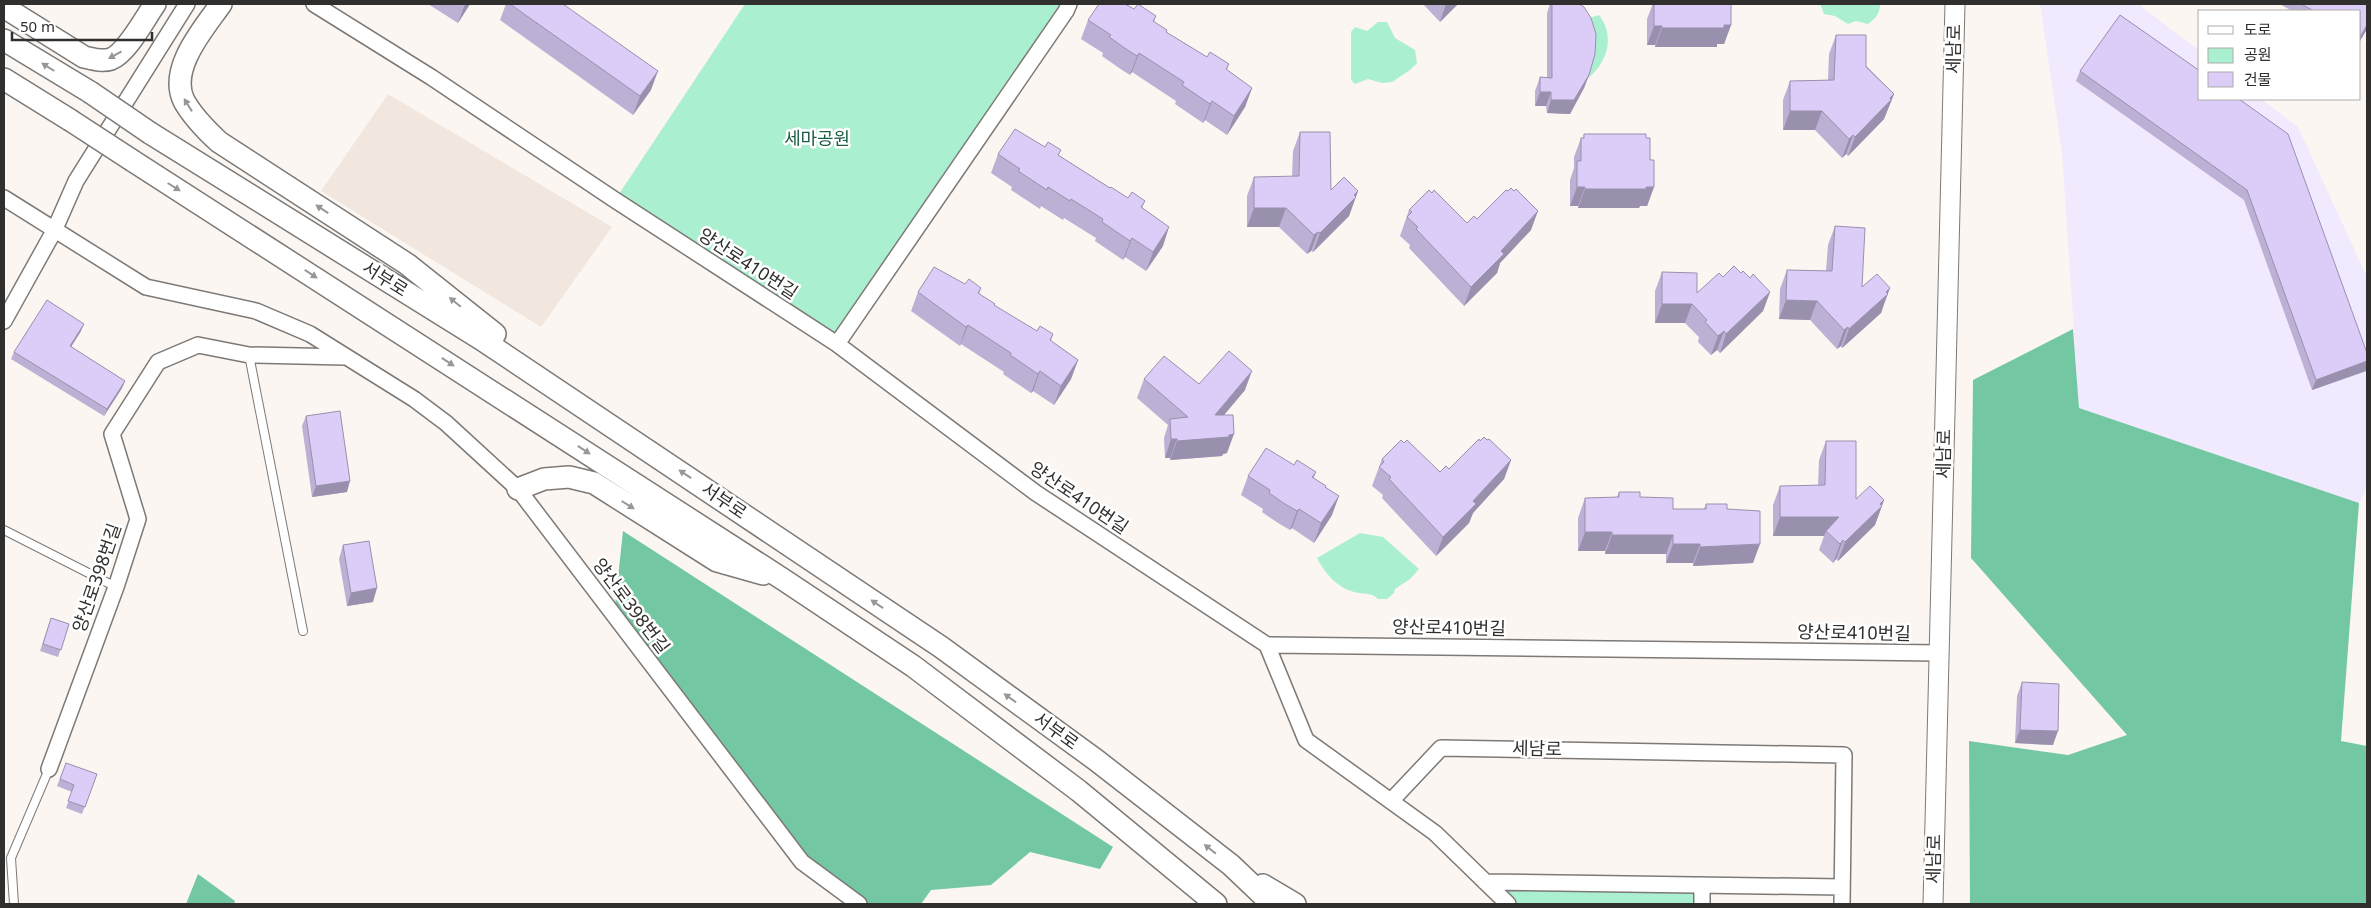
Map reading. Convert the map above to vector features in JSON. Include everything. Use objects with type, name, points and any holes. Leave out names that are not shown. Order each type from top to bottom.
[{"type":"main road","points":[[4,8],[84,57],[99,60],[112,58],[123,50],[155,4]]},
{"type":"main road","points":[[221,4],[189,50],[181,74],[183,99],[198,122],[219,142],[408,264],[589,410]]},
{"type":"main road","name":"서부로","points":[[4,40],[90,92],[150,133],[481,339],[941,647],[1096,760],[1231,865],[1272,904]]},
{"type":"main road","name":"서부로","points":[[4,79],[784,580],[929,678],[1079,791],[1216,904]]},
{"type":"main road","points":[[518,489],[544,479],[569,477],[594,483],[717,561],[784,580]]},
{"type":"main road","points":[[1231,865],[1295,904]]},
{"type":"street","points":[[4,321],[54,231],[76,181],[188,4]]},
{"type":"street","name":"양산로410번길","points":[[314,4],[431,77],[615,200],[837,344],[1036,493],[1267,645],[1939,653]]},
{"type":"street","points":[[837,344],[1061,20],[1069,4]]},
{"type":"street","name":"세남로","points":[[1933,904],[1955,4]]},
{"type":"street","name":"양산로398번길","points":[[4,198],[146,287],[256,311],[310,334],[414,399],[446,423],[518,489],[802,862],[859,904]]},
{"type":"street","name":"양산로398번길","points":[[49,768],[116,588],[138,520],[112,434],[158,362],[198,345],[249,355],[346,357]]},
{"type":"street","points":[[1267,645],[1306,740],[1435,833],[1508,904]]},
{"type":"street","name":"세남로","points":[[1391,801],[1441,748],[1844,755],[1842,904]]},
{"type":"street","points":[[1485,882],[1842,887]]},
{"type":"street","points":[[1702,885],[1702,904]]},
{"type":"lane","points":[[249,355],[303,632]]},
{"type":"lane","points":[[4,530],[116,588]]},
{"type":"lane","points":[[14,904],[12,858],[49,768]]},
{"type":"shaded area","points":[[2040,4],[2138,4],[2198,49],[2198,100],[2262,100],[2298,127],[2367,277],[2367,488],[2359,503],[2079,408],[2062,153]]},
{"type":"shaded area","points":[[388,94],[612,227],[541,327],[321,191]]},
{"type":"green space","name":"세마공원","points":[[745,4],[1075,4],[837,344],[615,200]]},
{"type":"green space","points":[[1820,4],[1880,4],[1877,15],[1868,24],[1856,21],[1848,24],[1835,16],[1824,14]]},
{"type":"green space","points":[[1599,15],[1607,32],[1607,50],[1599,66],[1586,80],[1579,21]]},
{"type":"green space","points":[[1378,22],[1387,22],[1395,38],[1415,50],[1417,63],[1392,82],[1382,83],[1368,79],[1355,84],[1351,80],[1351,32],[1355,27],[1367,31]]},
{"type":"green space","points":[[2073,329],[2079,408],[2359,503],[2341,741],[2367,746],[2367,904],[1970,904],[1969,741],[2068,755],[2127,735],[1971,558],[1973,380]]},
{"type":"green space","points":[[623,531],[1113,847],[1100,869],[1030,852],[991,885],[931,890],[921,904],[859,904],[802,862],[614,615]]},
{"type":"green space","points":[[1360,533],[1383,537],[1419,569],[1410,579],[1395,589],[1394,593],[1387,599],[1378,599],[1371,595],[1345,589],[1329,576],[1317,558]]},
{"type":"green space","points":[[198,874],[235,901],[234,904],[186,904]]},
{"type":"green space","points":[[1485,882],[1702,885],[1702,904],[1508,904]]},
{"type":"building","points":[[510,4],[563,4],[658,71],[640,96]]},
{"type":"building","points":[[1099,4],[1125,4],[1134,9],[1138,4],[1156,16],[1153,21],[1167,30],[1166,32],[1207,57],[1210,52],[1229,64],[1226,69],[1252,88],[1234,116],[1212,101],[1210,104],[1182,85],[1184,82],[1139,53],[1137,56],[1129,51],[1109,37],[1111,35],[1088,20]]},
{"type":"building","points":[[1552,4],[1579,4],[1584,7],[1591,18],[1596,34],[1595,54],[1589,75],[1574,100],[1551,100],[1551,92],[1540,92],[1540,77],[1552,78]]},
{"type":"building","points":[[1654,4],[1731,4],[1731,25],[1724,25],[1724,28],[1662,28],[1662,26],[1654,26]]},
{"type":"building","points":[[2301,4],[2367,4],[2367,25],[2361,35],[2361,10],[2312,10]]},
{"type":"building","points":[[2120,15],[2198,70],[2198,100],[2240,100],[2288,134],[2367,353],[2367,361],[2316,380],[2247,190],[2080,71]]},
{"type":"building","points":[[1836,35],[1866,35],[1866,67],[1894,94],[1890,98],[1891,100],[1855,137],[1853,135],[1849,139],[1822,111],[1790,111],[1790,81],[1834,80]]},
{"type":"building","points":[[1015,129],[1045,147],[1048,142],[1061,150],[1058,155],[1128,198],[1132,192],[1145,201],[1141,207],[1169,227],[1153,252],[1132,238],[1130,241],[1102,222],[1103,219],[1071,199],[1070,201],[1048,187],[1047,190],[1018,171],[1020,169],[998,154]]},
{"type":"building","points":[[1300,132],[1330,132],[1331,190],[1344,177],[1358,191],[1354,195],[1356,197],[1320,233],[1318,232],[1314,235],[1286,208],[1254,208],[1254,177],[1299,176]]},
{"type":"building","points":[[1584,134],[1646,134],[1646,138],[1650,138],[1650,160],[1654,160],[1654,187],[1646,187],[1646,189],[1585,189],[1585,187],[1577,187],[1577,161],[1581,161],[1581,138],[1584,138]]},
{"type":"building","points":[[1511,188],[1514,191],[1516,189],[1538,211],[1501,251],[1504,254],[1471,287],[1407,217],[1412,212],[1409,210],[1429,190],[1432,193],[1434,190],[1467,223],[1474,216],[1477,219],[1506,190],[1508,191]]},
{"type":"building","points":[[1835,226],[1865,228],[1862,287],[1877,274],[1890,288],[1886,292],[1888,294],[1849,329],[1848,327],[1844,330],[1817,301],[1786,300],[1787,270],[1832,271]]},
{"type":"building","points":[[1734,266],[1750,278],[1753,274],[1770,292],[1726,334],[1724,331],[1718,336],[1705,322],[1707,320],[1692,304],[1662,304],[1662,272],[1697,273],[1697,293],[1719,273],[1723,277]]},
{"type":"building","points":[[934,267],[965,284],[969,279],[981,288],[978,293],[994,305],[1037,331],[1040,326],[1053,334],[1050,340],[1078,360],[1061,386],[1040,371],[1038,374],[1010,355],[1011,353],[968,325],[966,327],[918,292]]},
{"type":"building","points":[[47,300],[84,324],[70,346],[125,381],[107,409],[14,352]]},
{"type":"building","points":[[1229,351],[1252,371],[1215,415],[1233,415],[1234,434],[1229,435],[1229,437],[1177,441],[1177,439],[1171,439],[1170,419],[1188,417],[1144,379],[1164,356],[1199,384]]},
{"type":"building","points":[[340,411],[350,481],[316,486],[306,416]]},
{"type":"building","points":[[1484,437],[1487,440],[1489,439],[1511,460],[1473,501],[1476,504],[1443,537],[1389,479],[1391,477],[1379,467],[1384,462],[1382,459],[1401,440],[1404,443],[1407,440],[1440,472],[1446,466],[1449,469],[1479,439],[1480,441]]},
{"type":"building","points":[[1826,441],[1856,441],[1856,499],[1870,486],[1884,500],[1880,504],[1882,506],[1845,542],[1843,540],[1840,544],[1826,531],[1839,517],[1780,517],[1780,486],[1825,485]]},
{"type":"building","points":[[1266,448],[1294,465],[1297,460],[1316,472],[1312,477],[1339,496],[1321,523],[1299,509],[1297,511],[1285,504],[1269,493],[1270,490],[1248,476]]},
{"type":"building","points":[[1619,492],[1640,492],[1640,497],[1673,498],[1673,509],[1706,509],[1706,504],[1727,504],[1727,509],[1760,511],[1760,544],[1700,547],[1700,544],[1673,544],[1673,535],[1612,535],[1612,532],[1585,532],[1585,498],[1619,497]]},
{"type":"building","points":[[369,541],[377,588],[351,593],[343,545]]},
{"type":"building","points":[[51,618],[69,624],[61,650],[43,644]]},
{"type":"building","points":[[2022,682],[2059,684],[2058,731],[2020,730]]},
{"type":"building","points":[[66,763],[97,774],[85,807],[68,801],[74,785],[60,779]]}]
